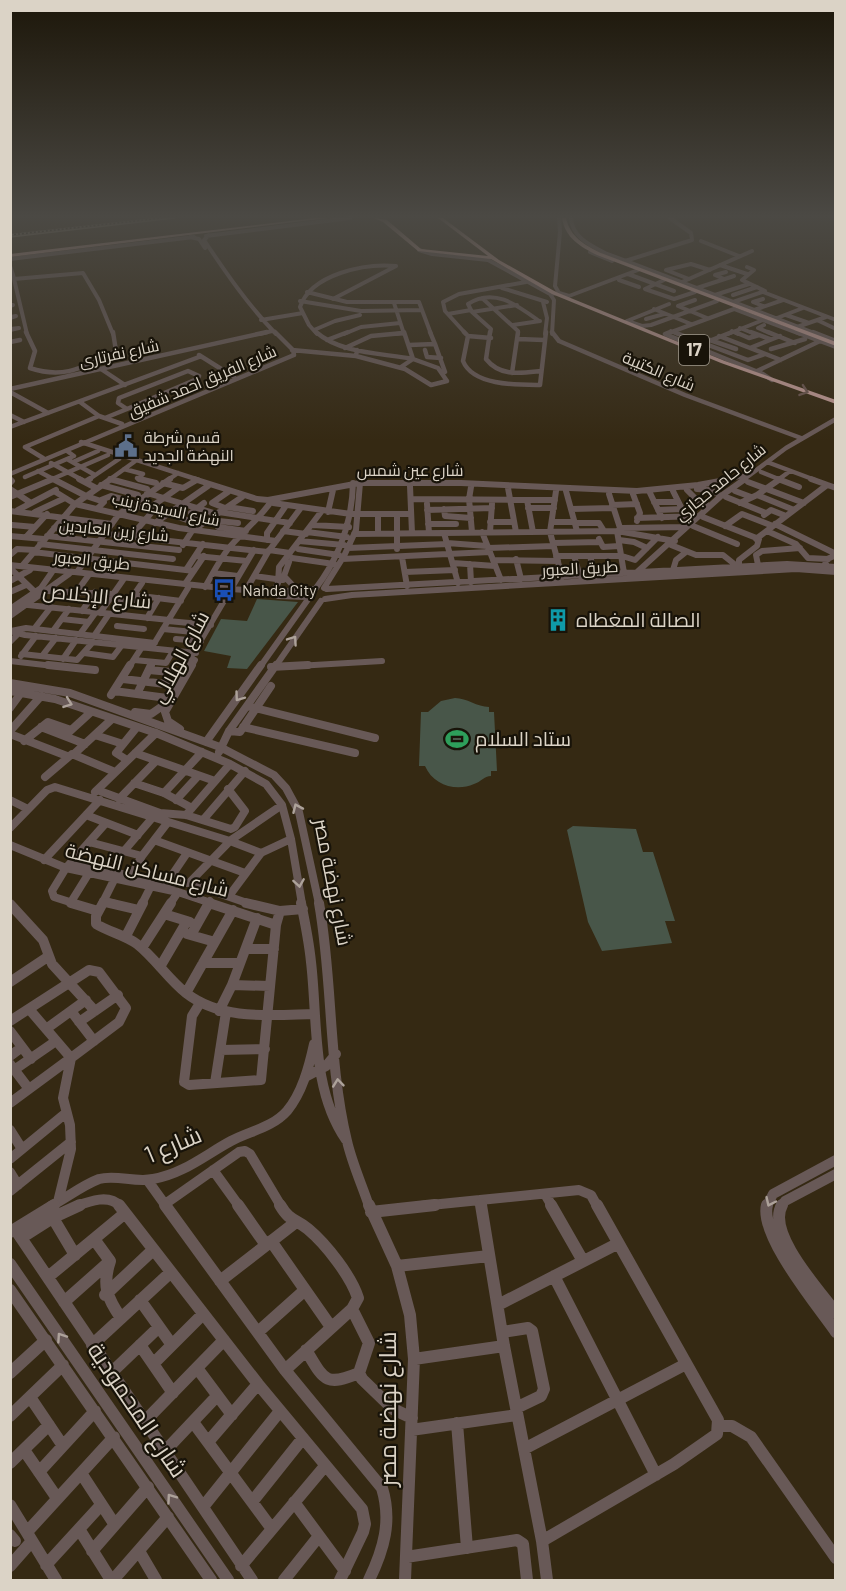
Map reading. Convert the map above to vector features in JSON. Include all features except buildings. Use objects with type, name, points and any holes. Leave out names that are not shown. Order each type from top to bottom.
[{"type":"highway","name":"17","points":[[554,293],[772,380],[836,402]]},
{"type":"highway","points":[[704,293],[743,310],[836,344]]},
{"type":"highway","points":[[554,302],[587,307]]},
{"type":"street","points":[[16,292],[28,340],[35,351],[30,368],[45,373],[68,375],[100,357],[112,354],[117,349],[111,329],[93,292]]},
{"type":"street","name":"شارع الفريق احمد شفيق","points":[[12,471],[67,451],[123,424],[283,358],[289,353],[268,330],[240,292]]},
{"type":"street","name":"شارع الفريق احمد شفيق","points":[[44,459],[234,377],[293,356],[292,350],[268,330],[240,292]]},
{"type":"street","points":[[300,301],[308,292]]},
{"type":"street","points":[[292,350],[356,356],[401,367],[418,374],[433,385],[447,382],[441,359],[419,302],[347,302],[309,292]]},
{"type":"street","points":[[333,299],[346,292]]},
{"type":"street","points":[[475,292],[445,300],[443,308],[468,336],[491,338]]},
{"type":"street","points":[[488,292],[489,297]]},
{"type":"street","points":[[468,336],[464,362],[466,368],[478,375],[502,382],[540,384],[547,318],[542,302],[521,292]]},
{"type":"street","points":[[448,314],[517,304],[554,302],[554,293],[569,296],[579,292]]},
{"type":"street","points":[[674,292],[695,300],[713,303],[728,310]]},
{"type":"street","points":[[655,293],[674,299],[691,292]]},
{"type":"street","points":[[728,292],[743,299]]},
{"type":"street","points":[[733,295],[741,292]]},
{"type":"street","points":[[751,292],[793,312]]},
{"type":"street","points":[[734,302],[763,292]]},
{"type":"street","points":[[765,292],[836,320]]},
{"type":"street","points":[[704,293],[776,318],[820,335],[836,344]]},
{"type":"street","points":[[704,293],[713,303]]},
{"type":"street","points":[[539,321],[506,298],[489,297],[469,303],[472,311],[491,329],[487,362],[495,368],[512,372],[541,371]]},
{"type":"street","points":[[483,298],[518,331],[512,372]]},
{"type":"street","points":[[762,306],[753,302],[763,299]]},
{"type":"street","points":[[695,300],[678,306],[707,318]]},
{"type":"street","points":[[754,310],[783,300]]},
{"type":"street","points":[[300,301],[303,313],[314,330],[327,340],[345,348],[384,352],[413,359],[445,372]]},
{"type":"street","points":[[300,301],[351,314],[422,310]]},
{"type":"street","name":"شارع الكتيبة","points":[[554,302],[552,334],[559,341],[685,395],[801,438]]},
{"type":"street","points":[[687,302],[718,314]]},
{"type":"street","points":[[394,303],[413,359]]},
{"type":"street","points":[[628,322],[642,326],[655,324],[713,303]]},
{"type":"street","points":[[628,322],[669,304]]},
{"type":"street","points":[[661,306],[699,321]]},
{"type":"street","points":[[776,318],[803,308]]},
{"type":"street","points":[[654,309],[691,324]]},
{"type":"street","points":[[772,380],[757,371],[664,334],[728,310],[743,310],[763,322],[818,342]]},
{"type":"street","points":[[797,318],[815,312]]},
{"type":"street","points":[[261,321],[303,313]]},
{"type":"street","points":[[646,319],[665,313]]},
{"type":"street","points":[[314,330],[351,314]]},
{"type":"street","points":[[786,315],[809,323]]},
{"type":"street","points":[[638,316],[691,339]]},
{"type":"street","points":[[797,327],[826,317]]},
{"type":"street","points":[[513,325],[547,318]]},
{"type":"street","points":[[817,320],[835,329]]},
{"type":"street","points":[[487,324],[508,321]]},
{"type":"street","points":[[663,321],[679,328]]},
{"type":"street","points":[[694,347],[755,322],[763,322]]},
{"type":"street","points":[[763,322],[758,328],[795,343]]},
{"type":"street","points":[[327,340],[362,327],[400,323]]},
{"type":"street","points":[[740,328],[770,339]]},
{"type":"street","points":[[820,335],[835,329]]},
{"type":"street","name":"شارع نفرتارى","points":[[10,390],[268,330]]},
{"type":"street","points":[[732,331],[788,356]]},
{"type":"street","points":[[731,361],[750,348],[790,332],[805,339],[836,344]]},
{"type":"street","points":[[345,348],[371,336],[404,333]]},
{"type":"street","points":[[734,342],[759,335]]},
{"type":"street","points":[[719,336],[781,360]]},
{"type":"street","points":[[683,343],[698,338],[736,349]]},
{"type":"street","points":[[518,339],[544,340]]},
{"type":"street","points":[[771,349],[805,339]]},
{"type":"street","points":[[10,342],[20,340]]},
{"type":"street","points":[[706,341],[719,349],[751,360],[765,354]]},
{"type":"street","points":[[757,371],[818,342]]},
{"type":"street","points":[[409,345],[435,344]]},
{"type":"street","points":[[10,427],[200,357],[204,346]]},
{"type":"street","points":[[780,346],[796,353]]},
{"type":"street","points":[[728,352],[750,348]]},
{"type":"street","points":[[710,353],[719,349]]},
{"type":"street","points":[[356,356],[357,350]]},
{"type":"street","points":[[425,350],[428,357],[441,359]]},
{"type":"street","points":[[200,357],[234,377]]},
{"type":"street","points":[[401,367],[413,359]]},
{"type":"street","points":[[431,365],[441,359]]},
{"type":"street","points":[[101,369],[125,385]]},
{"type":"street","points":[[105,418],[127,409],[199,378],[188,371],[182,372],[119,398],[118,403],[127,409]]},
{"type":"street","points":[[86,372],[108,375]]},
{"type":"street","points":[[10,390],[48,413]]},
{"type":"street","points":[[89,409],[96,396]]},
{"type":"street","points":[[80,402],[99,416],[123,424]]},
{"type":"street","points":[[10,415],[24,422]]},
{"type":"street","points":[[99,416],[25,447],[85,482],[99,487],[144,492]]},
{"type":"street","name":"شارع حامد حجازي","points":[[652,574],[659,556],[686,527],[702,517],[710,506],[748,482],[801,438],[836,419]]},
{"type":"street","name":"شارع حامد حجازي","points":[[637,575],[749,475],[817,430]]},
{"type":"street","name":"شارع عين شمس","points":[[80,444],[119,459],[174,473],[260,502],[272,503],[356,485],[455,486],[609,494],[707,489],[766,513],[772,511],[786,516]]},
{"type":"street","name":"شارع عين شمس","points":[[80,444],[257,499],[268,500],[356,485],[462,483],[637,491],[698,485],[749,475]]},
{"type":"street","points":[[24,477],[74,455],[67,451]]},
{"type":"street","points":[[74,462],[98,452]]},
{"type":"street","points":[[10,497],[108,455]]},
{"type":"street","points":[[67,459],[95,475]]},
{"type":"street","points":[[85,482],[119,459]]},
{"type":"street","points":[[22,566],[75,504],[134,462]]},
{"type":"street","points":[[769,463],[836,488]]},
{"type":"street","points":[[124,469],[156,483]]},
{"type":"street","points":[[102,470],[116,474]]},
{"type":"street","points":[[12,471],[38,485]]},
{"type":"street","name":"شارع زين العابدين","points":[[38,471],[86,496],[101,500],[111,496],[148,509]]},
{"type":"street","points":[[740,503],[766,489],[790,471]]},
{"type":"street","points":[[761,472],[799,487]]},
{"type":"street","points":[[77,572],[112,524],[116,513],[156,483],[174,473]]},
{"type":"street","points":[[131,503],[144,492],[163,483],[174,473]]},
{"type":"street","points":[[122,490],[137,476]]},
{"type":"street","points":[[786,496],[810,478]]},
{"type":"street","points":[[110,479],[197,508],[253,511]]},
{"type":"street","points":[[102,575],[130,536],[152,512],[148,509],[176,489],[184,488],[195,481]]},
{"type":"street","points":[[748,482],[804,502]]},
{"type":"street","points":[[163,483],[193,496]]},
{"type":"street","points":[[35,527],[11,525],[15,511],[65,485]]},
{"type":"street","points":[[213,756],[219,753],[229,731],[247,705],[330,593],[326,588],[354,534],[356,485]]},
{"type":"street","points":[[739,567],[739,560],[771,528],[827,485]]},
{"type":"street","points":[[155,523],[208,486]]},
{"type":"street","points":[[410,486],[412,533]]},
{"type":"street","points":[[429,533],[428,513],[432,486]]},
{"type":"street","points":[[454,499],[455,486]]},
{"type":"street","points":[[471,487],[469,499],[472,532]]},
{"type":"street","points":[[508,488],[516,532]]},
{"type":"street","points":[[10,489],[32,503]]},
{"type":"street","points":[[298,591],[287,580],[284,570],[312,525],[325,512],[333,490]]},
{"type":"street","points":[[556,490],[550,532],[562,577]]},
{"type":"street","points":[[687,490],[699,502],[710,506]]},
{"type":"street","name":"شارع السيدة زينب","points":[[54,491],[75,504],[155,523],[192,531],[276,542]]},
{"type":"street","points":[[566,491],[577,531]]},
{"type":"street","points":[[673,491],[686,517]]},
{"type":"street","points":[[735,491],[794,510]]},
{"type":"street","points":[[199,492],[218,499]]},
{"type":"street","points":[[228,492],[213,504],[222,510],[245,516],[290,522]]},
{"type":"street","points":[[650,493],[662,518]]},
{"type":"street","points":[[609,494],[620,530],[619,543],[624,573]]},
{"type":"street","points":[[633,494],[640,513],[637,518],[639,531]]},
{"type":"street","points":[[158,581],[192,531],[242,497]]},
{"type":"street","points":[[35,512],[65,498]]},
{"type":"street","points":[[411,499],[555,500]]},
{"type":"street","points":[[97,509],[105,503],[101,500]]},
{"type":"street","points":[[490,532],[492,500]]},
{"type":"street","points":[[527,500],[533,532]]},
{"type":"street","points":[[236,526],[260,502]]},
{"type":"street","points":[[654,502],[678,502]]},
{"type":"street","points":[[204,503],[191,513],[246,531]]},
{"type":"street","points":[[205,586],[230,547],[272,503],[300,509],[355,514],[411,515],[444,509],[492,508]]},
{"type":"street","points":[[571,509],[637,504]]},
{"type":"street","points":[[154,505],[190,521]]},
{"type":"street","points":[[267,540],[266,536],[285,507]]},
{"type":"street","points":[[490,522],[514,519],[529,512],[554,508]]},
{"type":"street","points":[[246,590],[269,551],[300,509]]},
{"type":"street","points":[[444,509],[447,517],[456,521]]},
{"type":"street","points":[[658,510],[682,509]]},
{"type":"street","points":[[15,511],[46,515]]},
{"type":"street","points":[[15,511],[112,524]]},
{"type":"street","points":[[758,520],[766,513]]},
{"type":"street","points":[[346,547],[349,527],[355,514]]},
{"type":"street","points":[[378,514],[378,533]]},
{"type":"street","points":[[397,514],[397,546],[407,586]]},
{"type":"street","points":[[726,526],[744,514],[771,528],[774,536]]},
{"type":"street","points":[[26,537],[46,515]]},
{"type":"street","points":[[178,528],[198,516]]},
{"type":"street","points":[[637,518],[702,517],[759,540]]},
{"type":"street","points":[[726,526],[759,540],[774,536],[790,540],[808,558],[827,562],[833,557],[832,552],[795,533],[738,517]]},
{"type":"street","points":[[428,524],[471,518]]},
{"type":"street","points":[[456,521],[457,533]]},
{"type":"street","points":[[552,522],[599,523],[604,531]]},
{"type":"street","points":[[214,534],[220,524]]},
{"type":"street","points":[[312,525],[349,527]]},
{"type":"street","points":[[693,526],[737,544]]},
{"type":"street","points":[[354,534],[639,531],[686,527]]},
{"type":"street","points":[[54,528],[269,551],[334,564]]},
{"type":"street","points":[[59,555],[80,531]]},
{"type":"street","points":[[283,531],[346,547],[447,544],[488,549],[600,542]]},
{"type":"street","points":[[596,531],[603,547],[634,542],[647,548]]},
{"type":"street","points":[[639,531],[672,542],[686,552],[723,555],[739,567]]},
{"type":"street","points":[[482,532],[501,580]]},
{"type":"street","points":[[444,533],[458,583]]},
{"type":"street","points":[[784,549],[795,533]]},
{"type":"street","points":[[10,536],[26,537],[59,555],[194,571]]},
{"type":"street","points":[[747,536],[735,548],[747,554]]},
{"type":"street","points":[[304,537],[347,537]]},
{"type":"street","points":[[273,592],[279,579],[279,567],[298,549],[304,537]]},
{"type":"street","points":[[405,572],[576,556],[622,556],[635,560],[658,537]]},
{"type":"street","name":"شارع زين العابدين","points":[[40,544],[73,539],[179,550]]},
{"type":"street","points":[[138,565],[156,539]]},
{"type":"street","points":[[759,540],[762,551]]},
{"type":"street","points":[[574,543],[580,576]]},
{"type":"street","points":[[12,552],[40,544],[173,558]]},
{"type":"street","points":[[186,570],[203,544]]},
{"type":"street","points":[[526,547],[531,562]]},
{"type":"street","points":[[759,566],[756,555],[762,551],[800,548]]},
{"type":"street","points":[[298,549],[341,557],[400,557],[473,553],[488,549]]},
{"type":"street","points":[[232,591],[238,576],[254,550]]},
{"type":"street","points":[[673,570],[676,560],[686,552]]},
{"type":"street","points":[[471,582],[473,553]]},
{"type":"street","points":[[434,555],[437,570]]},
{"type":"street","points":[[701,555],[708,568]]},
{"type":"street","points":[[196,556],[247,561]]},
{"type":"street","points":[[153,646],[181,601],[194,571],[204,556]]},
{"type":"street","points":[[416,556],[419,571]]},
{"type":"street","points":[[590,556],[595,575]]},
{"type":"street","points":[[206,742],[309,598],[309,591],[315,588],[341,557]]},
{"type":"street","points":[[516,560],[521,579]]},
{"type":"street","name":"طريق العبور","points":[[652,574],[673,570],[827,562],[836,567]]},
{"type":"street","name":"طريق العبور","points":[[11,568],[22,566],[232,591],[273,592],[624,573],[637,575]]},
{"type":"street","points":[[11,568],[35,592]]},
{"type":"street","name":"طريق العبور","points":[[11,568],[323,600],[352,595],[652,574],[796,569],[836,572]]},
{"type":"street","points":[[243,568],[287,580]]},
{"type":"street","points":[[10,581],[30,570]]},
{"type":"street","points":[[10,616],[47,581],[52,573]]},
{"type":"street","points":[[213,573],[238,576]]},
{"type":"street","points":[[11,607],[25,603],[48,591],[69,574]]},
{"type":"street","points":[[75,594],[88,576]]},
{"type":"street","points":[[63,658],[123,580]]},
{"type":"street","points":[[131,598],[142,583]]},
{"type":"street","points":[[10,592],[26,585]]},
{"type":"street","points":[[48,591],[75,594],[95,592],[158,601],[181,601]]},
{"type":"street","name":"شارع الهلالي","points":[[90,700],[146,714],[158,710],[181,673],[197,653],[201,641],[232,591]]},
{"type":"street","name":"شارع الهلالي","points":[[186,734],[168,721],[165,712],[232,591]]},
{"type":"street","points":[[82,611],[95,592]]},
{"type":"street","points":[[137,641],[158,601]]},
{"type":"street","name":"شارع الإخلاص","points":[[25,603],[211,625]]},
{"type":"street","points":[[13,662],[22,654],[51,607]]},
{"type":"street","points":[[42,656],[69,609]]},
{"type":"street","points":[[22,654],[78,660],[109,614]]},
{"type":"street","points":[[109,638],[123,615]]},
{"type":"street","points":[[62,619],[89,622]]},
{"type":"street","points":[[189,640],[198,624]]},
{"type":"street","points":[[117,626],[144,629]]},
{"type":"street","points":[[164,629],[193,632]]},
{"type":"street","points":[[134,660],[166,663],[180,631]]},
{"type":"street","points":[[10,642],[13,632],[78,637],[142,647],[153,646]]},
{"type":"street","points":[[93,639],[137,641],[171,650],[197,653]]},
{"type":"street","points":[[176,639],[201,641]]},
{"type":"street","points":[[84,653],[113,657],[122,645]]},
{"type":"street","points":[[142,647],[113,693],[167,698]]},
{"type":"street","points":[[260,668],[382,661]]},
{"type":"street","points":[[13,662],[95,670]]},
{"type":"street","points":[[136,694],[153,662]]},
{"type":"street","points":[[149,670],[181,673]]},
{"type":"street","points":[[254,676],[265,680]]},
{"type":"street","points":[[123,679],[174,685]]},
{"type":"street","name":"شارع نهضة مصر","points":[[10,683],[59,690],[90,700],[103,706],[110,715],[245,771],[267,785],[282,805],[291,839],[311,961],[319,1069],[337,1127],[347,1141]]},
{"type":"street","points":[[229,731],[238,733],[272,686]]},
{"type":"street","name":"شارع نهضة مصر","points":[[10,691],[41,696],[93,713],[186,734],[220,747],[265,769],[278,779],[287,790],[303,822],[330,969],[339,1095],[347,1141],[371,1212],[397,1266],[410,1315],[414,1359],[405,1581]]},
{"type":"street","points":[[10,708],[21,693]]},
{"type":"street","points":[[41,696],[10,732],[25,740],[115,772]]},
{"type":"street","points":[[247,705],[375,738]]},
{"type":"street","points":[[68,733],[103,706]]},
{"type":"street","points":[[45,777],[85,744],[110,715]]},
{"type":"street","points":[[10,717],[22,719]]},
{"type":"street","points":[[25,740],[41,727],[68,733],[85,744]]},
{"type":"street","points":[[127,760],[116,754],[137,727]]},
{"type":"street","points":[[243,727],[355,753]]},
{"type":"street","points":[[90,797],[156,733]]},
{"type":"street","points":[[94,735],[123,744]]},
{"type":"street","points":[[164,793],[202,752]]},
{"type":"street","points":[[135,753],[215,782]]},
{"type":"street","points":[[119,799],[156,760]]},
{"type":"street","points":[[186,816],[230,764]]},
{"type":"street","points":[[203,820],[245,771]]},
{"type":"street","points":[[176,800],[198,776]]},
{"type":"street","points":[[267,785],[278,779]]},
{"type":"street","points":[[134,783],[164,793],[192,808]]},
{"type":"street","points":[[10,828],[52,787],[230,841],[261,853]]},
{"type":"street","points":[[97,790],[165,814],[203,820],[224,828],[235,827],[245,811],[228,789]]},
{"type":"street","points":[[275,796],[287,790]]},
{"type":"street","points":[[10,800],[28,809]]},
{"type":"street","points":[[44,860],[99,800]]},
{"type":"street","points":[[189,883],[207,860],[282,805]]},
{"type":"street","points":[[86,815],[138,835]]},
{"type":"street","points":[[124,851],[153,817]]},
{"type":"street","points":[[131,876],[142,856],[168,822]]},
{"type":"street","points":[[98,911],[54,897],[52,893],[69,864],[105,824]]},
{"type":"street","points":[[229,896],[261,853],[291,839]]},
{"type":"street","points":[[154,840],[245,873]]},
{"type":"street","points":[[89,842],[142,856]]},
{"type":"street","name":"شارع مساكن النهضة","points":[[10,845],[44,860],[166,884],[189,883],[262,908],[280,911],[303,909]]},
{"type":"street","points":[[166,884],[187,853]]},
{"type":"street","name":"شارع مساكن النهضة","points":[[69,864],[88,873],[114,880],[178,892],[210,901],[276,924]]},
{"type":"street","points":[[71,903],[88,873]]},
{"type":"street","points":[[114,880],[94,919],[96,924],[126,936],[142,948],[186,993],[200,1003],[222,1011],[314,1014]]},
{"type":"street","points":[[126,936],[150,888]]},
{"type":"street","points":[[142,948],[178,892]]},
{"type":"street","points":[[103,901],[139,910]]},
{"type":"street","points":[[191,935],[210,901]]},
{"type":"street","points":[[10,904],[43,940],[51,964],[95,1011]]},
{"type":"street","points":[[186,993],[233,910]]},
{"type":"street","points":[[200,1003],[192,1016],[183,1080],[189,1085],[261,1080],[276,924],[280,911]]},
{"type":"street","points":[[164,914],[197,924]]},
{"type":"street","points":[[215,1083],[222,1011],[257,918]]},
{"type":"street","points":[[160,967],[187,921]]},
{"type":"street","points":[[181,932],[215,942]]},
{"type":"street","points":[[246,949],[274,949]]},
{"type":"street","points":[[10,982],[49,956]]},
{"type":"street","points":[[203,963],[240,963]]},
{"type":"street","points":[[10,1021],[89,970],[99,972],[124,1003],[124,1015],[119,1022],[10,1103]]},
{"type":"street","points":[[232,985],[270,986]]},
{"type":"street","points":[[79,1022],[118,995]]},
{"type":"street","points":[[46,1029],[86,1000]]},
{"type":"street","points":[[29,1009],[71,1058]]},
{"type":"street","points":[[71,1011],[94,1041]]},
{"type":"street","points":[[10,1031],[30,1059]]},
{"type":"street","name":"شارع 1","points":[[16,1233],[36,1214],[99,1179],[110,1177],[148,1181],[184,1169],[231,1141],[279,1119],[293,1102],[302,1081],[315,1036]]},
{"type":"street","points":[[29,1089],[13,1067],[30,1059],[56,1041]]},
{"type":"street","points":[[10,1056],[22,1047]]},
{"type":"street","points":[[220,1050],[265,1049]]},
{"type":"street","name":"شارع 1","points":[[302,1081],[309,1074],[326,1066],[336,1054]]},
{"type":"street","points":[[58,1202],[71,1142],[63,1090],[71,1058]]},
{"type":"street","points":[[10,1159],[66,1113]]},
{"type":"street","points":[[11,1133],[22,1149]]},
{"type":"street","points":[[10,1172],[14,1188],[71,1142]]},
{"type":"street","points":[[165,1204],[239,1152],[248,1152],[284,1213],[305,1226],[321,1240],[355,1288],[358,1298],[352,1309],[285,1370]]},
{"type":"street","points":[[836,1160],[773,1194],[767,1204],[766,1214],[771,1237],[836,1332]]},
{"type":"street","points":[[213,1170],[331,1327]]},
{"type":"street","points":[[817,1170],[819,1177],[825,1180]]},
{"type":"street","points":[[836,1174],[780,1206],[778,1225],[836,1313]]},
{"type":"street","points":[[805,1177],[813,1186]]},
{"type":"street","points":[[148,1181],[285,1370],[382,1488],[387,1502],[387,1534],[369,1581]]},
{"type":"street","points":[[371,1212],[585,1191],[591,1196],[718,1420],[717,1434],[656,1475],[542,1540]]},
{"type":"street","points":[[545,1194],[583,1261]]},
{"type":"street","points":[[252,1581],[16,1233],[102,1198],[112,1200],[258,1384],[357,1502],[364,1516],[363,1532],[342,1576]]},
{"type":"street","points":[[480,1200],[504,1346],[542,1540],[547,1581]]},
{"type":"street","points":[[48,1277],[124,1214]]},
{"type":"street","points":[[53,1218],[75,1255]]},
{"type":"street","points":[[220,1281],[296,1222]]},
{"type":"street","points":[[94,1239],[110,1261]]},
{"type":"street","points":[[498,1305],[617,1244]]},
{"type":"street","points":[[105,1295],[153,1250]]},
{"type":"street","points":[[397,1266],[489,1256]]},
{"type":"street","points":[[110,1261],[105,1278],[105,1295],[121,1318]]},
{"type":"street","points":[[64,1302],[110,1261]]},
{"type":"street","name":"شارع المحمودية","points":[[10,1264],[188,1535],[207,1579]]},
{"type":"street","points":[[92,1345],[171,1272]]},
{"type":"street","points":[[554,1276],[656,1475]]},
{"type":"street","points":[[258,1332],[305,1290]]},
{"type":"street","name":"شارع المحمودية","points":[[12,1296],[25,1310],[168,1517],[188,1535],[228,1581]]},
{"type":"street","points":[[25,1310],[35,1299]]},
{"type":"street","points":[[140,1300],[172,1345]]},
{"type":"street","points":[[306,1350],[319,1372],[331,1382],[359,1373],[369,1348],[369,1342],[352,1309]]},
{"type":"street","points":[[153,1364],[203,1314]]},
{"type":"street","points":[[111,1373],[159,1327]]},
{"type":"street","points":[[359,1373],[362,1379],[393,1409],[412,1424],[457,1423],[517,1412],[541,1396],[544,1389],[532,1331],[528,1328],[502,1332]]},
{"type":"street","points":[[11,1373],[46,1340]]},
{"type":"street","points":[[145,1421],[224,1340]]},
{"type":"street","points":[[140,1345],[172,1393]]},
{"type":"street","points":[[414,1359],[504,1346]]},
{"type":"street","points":[[524,1449],[686,1364]]},
{"type":"street","points":[[10,1416],[63,1365]]},
{"type":"street","points":[[197,1368],[232,1415]]},
{"type":"street","points":[[208,1442],[258,1384]]},
{"type":"street","points":[[165,1451],[217,1396]]},
{"type":"street","points":[[30,1397],[63,1446]]},
{"type":"street","points":[[39,1472],[95,1411]]},
{"type":"street","points":[[203,1507],[280,1411]]},
{"type":"street","points":[[193,1422],[272,1529]]},
{"type":"street","points":[[457,1423],[467,1548]]},
{"type":"street","points":[[10,1463],[49,1425]]},
{"type":"street","points":[[719,1426],[732,1426],[751,1437],[836,1558]]},
{"type":"street","points":[[10,1566],[57,1498],[114,1437]]},
{"type":"street","points":[[252,1503],[303,1438]]},
{"type":"street","points":[[24,1450],[57,1498]]},
{"type":"street","points":[[242,1566],[325,1466]]},
{"type":"street","points":[[81,1473],[114,1525]]},
{"type":"street","points":[[92,1551],[148,1487]]},
{"type":"street","points":[[294,1502],[319,1536],[342,1576]]},
{"type":"street","points":[[10,1504],[56,1581]]},
{"type":"street","points":[[46,1564],[101,1505]]},
{"type":"street","points":[[79,1529],[112,1581],[168,1517]]},
{"type":"street","points":[[284,1581],[319,1536]]},
{"type":"street","points":[[406,1557],[517,1540],[523,1544],[527,1581]]},
{"type":"street","points":[[138,1551],[156,1581]]},
{"type":"green space","points":[[257,599],[298,602],[247,669],[227,668],[231,656],[204,651],[221,619],[247,621]]},
{"type":"green space","points":[[455,698],[489,707],[489,712],[494,712],[497,771],[491,771],[491,776],[476,783],[460,787],[439,782],[425,766],[419,766],[421,712],[428,712],[441,701]]},
{"type":"green space","points":[[573,826],[636,829],[643,852],[653,852],[675,921],[665,921],[672,943],[602,951],[588,922],[567,830]]},
{"type":"place","name":"قسم شرطة النهضة الجديد","points":[[126,446]]},
{"type":"place","name":"Nahda City","points":[[224,590]]},
{"type":"place","name":"الصالة المغطاه","points":[[558,620]]},
{"type":"place","name":"ستاد السلام","points":[[457,739]]}]
